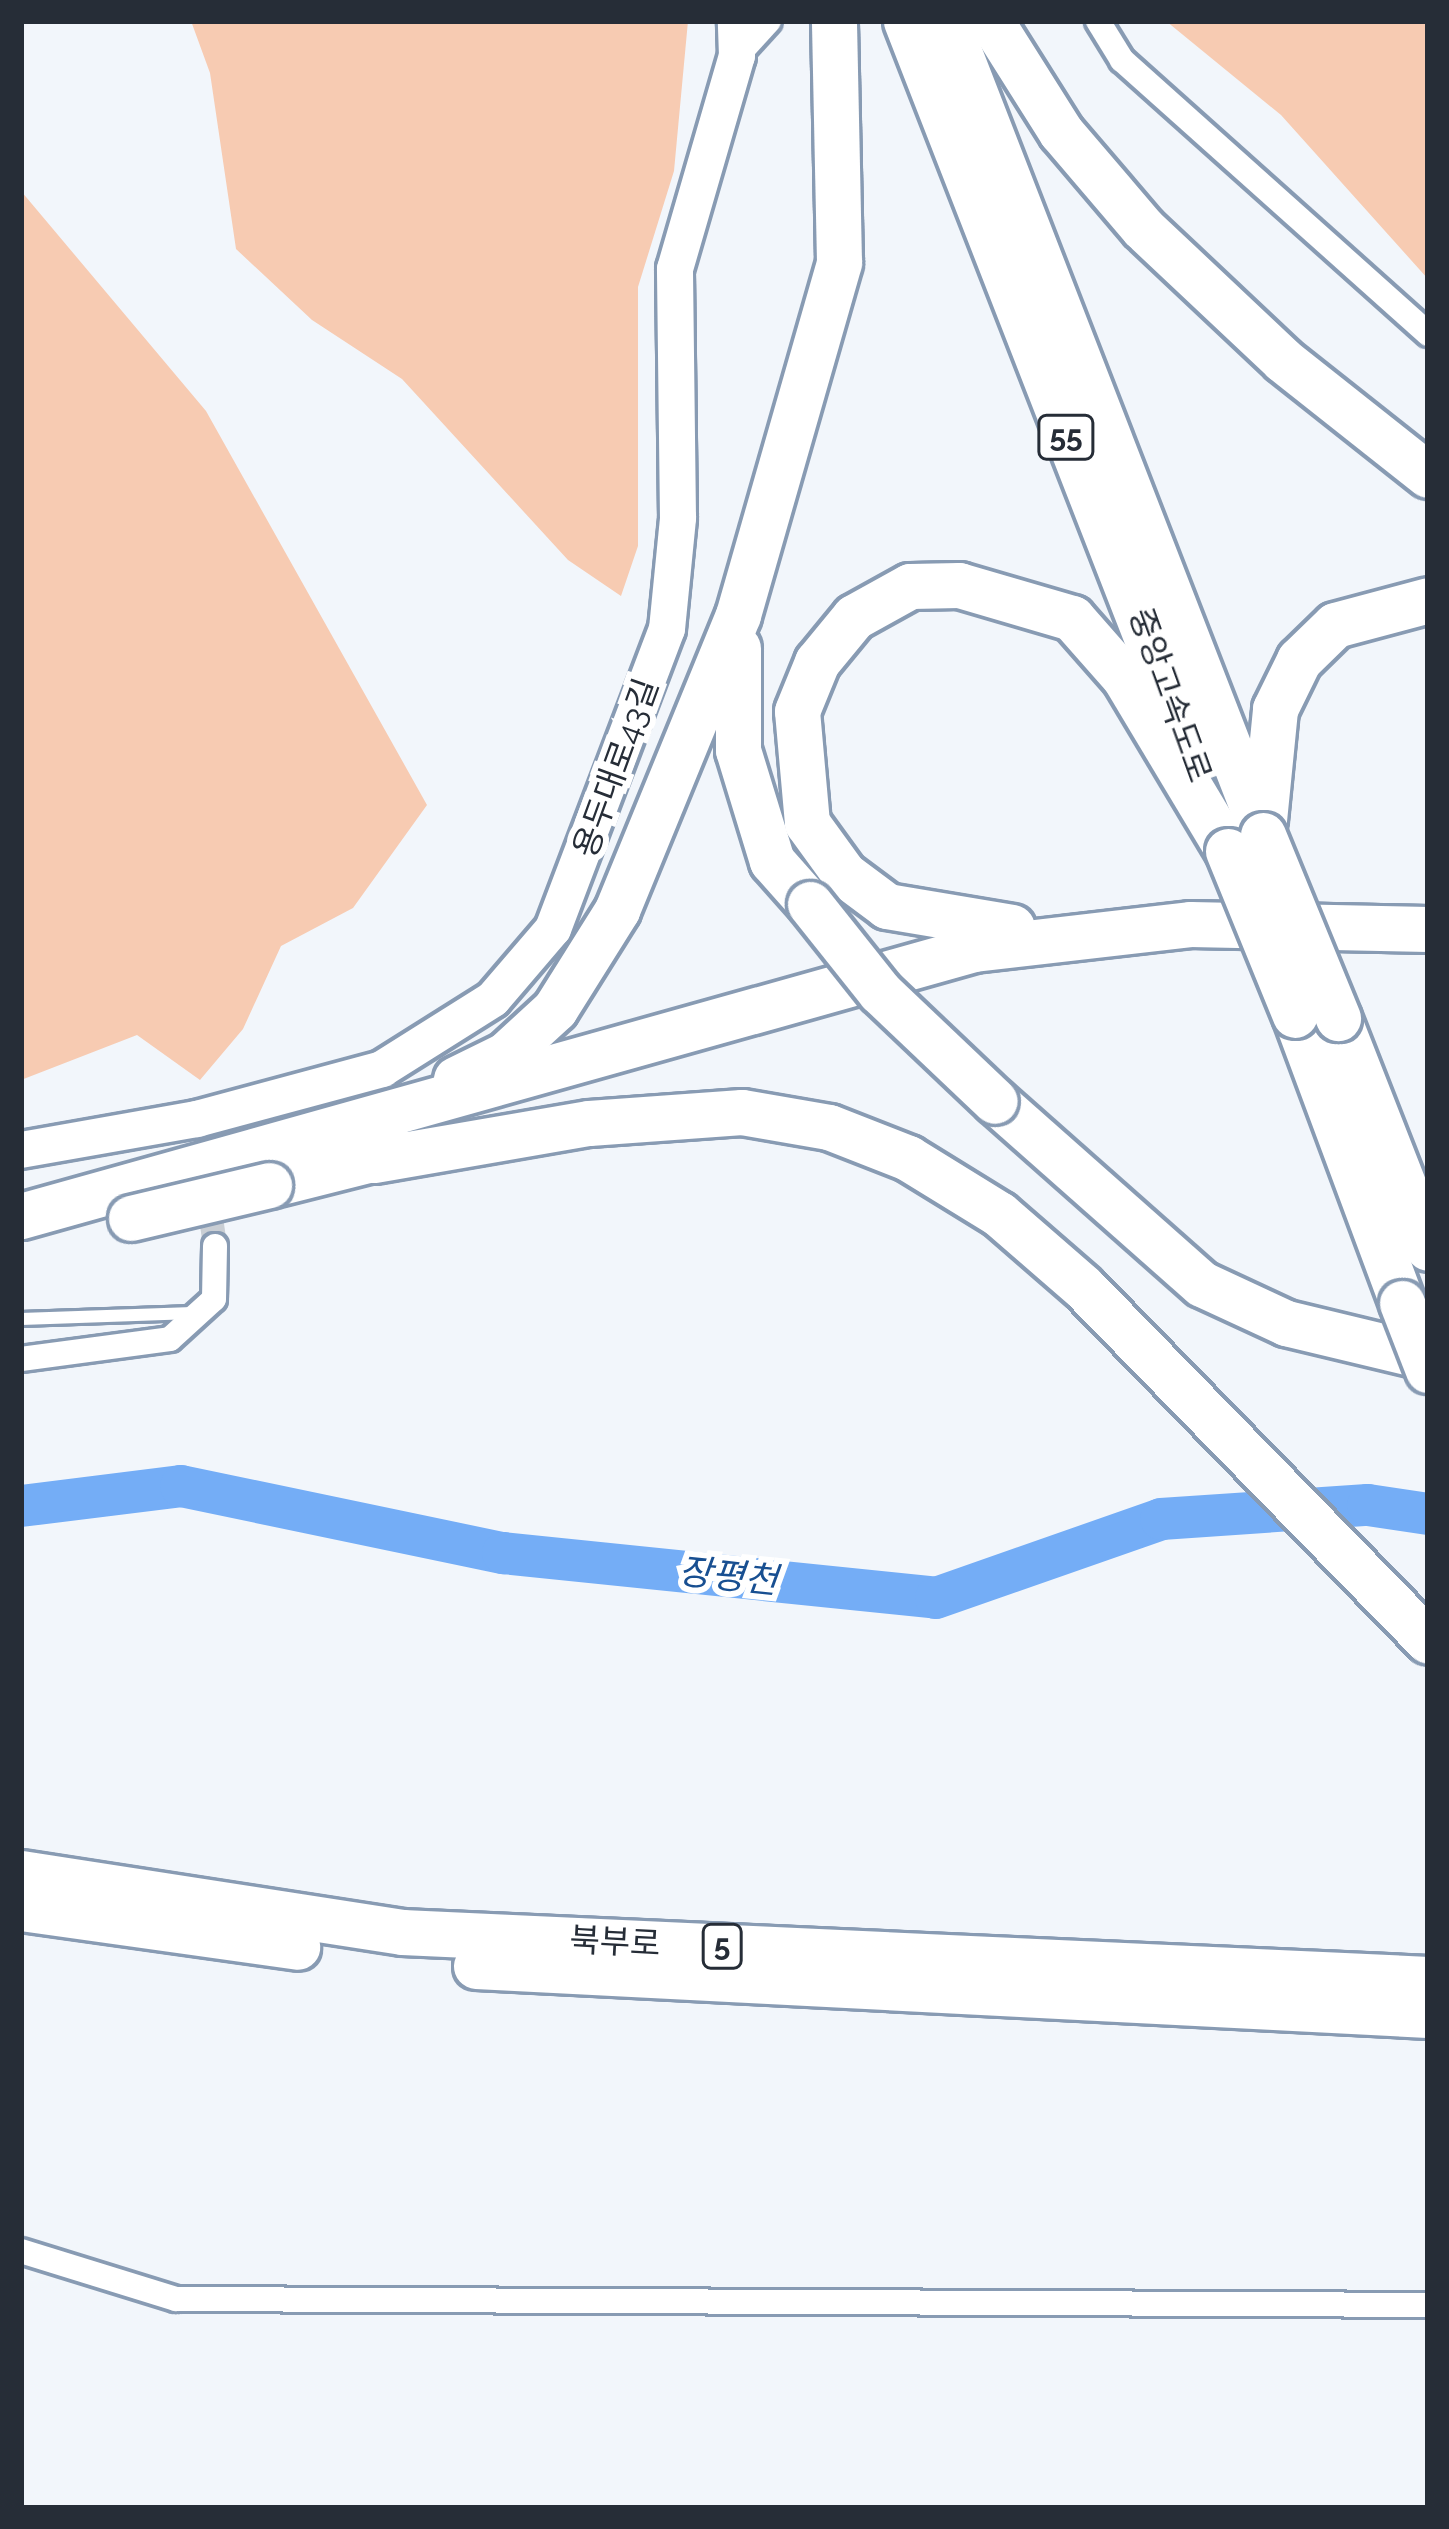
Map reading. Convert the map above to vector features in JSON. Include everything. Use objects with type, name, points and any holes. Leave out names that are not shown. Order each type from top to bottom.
[{"type":"highway","points":[[367,1143],[505,1054],[555,1009],[617,910],[738,615],[839,262],[834,21]]},
{"type":"highway","name":"중앙고속도로","points":[[906,21],[1316,1016],[1402,1303],[1428,1370]]},
{"type":"highway","name":"중앙고속도로","points":[[947,21],[1246,843]]},
{"type":"highway","points":[[991,21],[1061,132],[1142,228],[1283,361],[1428,475]]},
{"type":"highway","points":[[1246,843],[1124,676],[1072,618],[959,586],[910,586],[854,617],[817,662],[797,711],[806,823],[844,874],[886,906],[1086,932],[1428,929]]},
{"type":"highway","points":[[1246,843],[1275,709],[1299,660],[1335,625],[1428,600]]},
{"type":"highway","points":[[738,615],[738,750],[772,861],[880,992],[1202,1284],[1286,1323],[1428,1357]]},
{"type":"highway","points":[[21,1245],[268,1185],[367,1143],[974,949],[1086,932]]},
{"type":"highway","points":[[21,1216],[367,1143],[1071,953],[1194,940],[1428,942]]},
{"type":"highway","name":"중앙고속도로","points":[[1316,1016],[1419,1207],[1428,1247]]},
{"type":"highway","points":[[367,1143],[742,1112],[829,1127],[908,1158],[999,1214],[1143,1347],[1428,1640]]},
{"type":"highway","name":"북부로","points":[[21,1873],[402,1932],[1428,1978]]},
{"type":"highway","name":"북부로","points":[[21,1908],[394,1960],[1428,2015]]},
{"type":"street","points":[[737,38],[769,21]]},
{"type":"street","points":[[1098,21],[1122,60],[1428,334]]},
{"type":"street","name":"용두대로43길","points":[[21,1150],[200,1135],[382,1069],[493,999],[553,929],[667,629],[678,518],[675,269],[737,38]]},
{"type":"street","points":[[21,1359],[170,1340],[200,1312],[219,1277],[215,1246]]},
{"type":"street","points":[[21,2251],[176,2299],[1428,2305]]},
{"type":"lane","points":[[21,1319],[200,1312]]},
{"type":"shaded area","points":[[191,21],[688,21],[674,171],[638,287],[638,546],[621,596],[568,560],[402,379],[312,320],[236,249],[210,73]]},
{"type":"shaded area","points":[[1166,21],[1428,21],[1428,279],[1281,115]]},
{"type":"shaded area","points":[[21,191],[206,411],[427,805],[353,908],[281,946],[243,1029],[200,1080],[137,1035],[21,1080]]},
{"type":"waterway","name":"장평천","points":[[21,1506],[181,1486],[503,1553],[936,1598],[1161,1519],[1368,1505],[1428,1514]]},
{"type":"tunnel","points":[[207,1189],[215,1246]]}]
